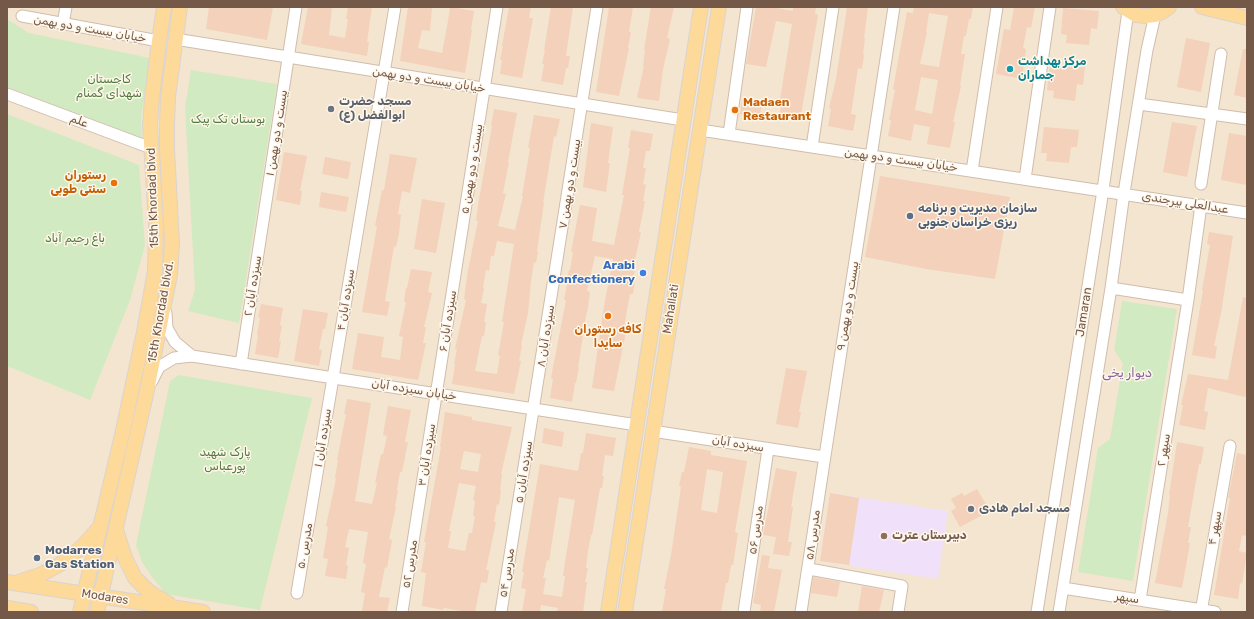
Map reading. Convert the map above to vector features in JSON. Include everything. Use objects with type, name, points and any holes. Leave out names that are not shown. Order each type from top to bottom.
[{"type":"main road","name":"15th Khordad blvd","points":[[100,528],[122,435],[144,332],[155,271],[156,225],[151,148],[151,111],[164,7]]},
{"type":"main road","name":"15th Khordad blvd.","points":[[97,612],[147,390],[170,275],[172,243],[167,125],[168,96],[180,7]]},
{"type":"main road","name":"Mahallati","points":[[608,612],[701,7]]},
{"type":"main road","name":"Mahallati","points":[[625,612],[719,7]]},
{"type":"main road","points":[[1126,9],[1136,15],[1145,16],[1155,15],[1169,7]]},
{"type":"main road","points":[[1202,7],[1247,18]]},
{"type":"main road","points":[[122,435],[136,438]]},
{"type":"main road","points":[[8,582],[18,582],[40,575],[64,562],[83,546],[100,528]]},
{"type":"main road","points":[[80,612],[100,528]]},
{"type":"main road","points":[[116,530],[125,558],[135,578],[148,591],[174,608]]},
{"type":"main road","name":"Modares","points":[[8,582],[203,612]]},
{"type":"main road","points":[[7,608],[31,612]]},
{"type":"street","points":[[63,24],[66,7]]},
{"type":"street","name":"بیست و دو بهمن ۱","points":[[266,209],[296,7]]},
{"type":"street","name":"سیزده آبان ۴","points":[[333,378],[395,7]]},
{"type":"street","name":"بیست و دو بهمن ۵","points":[[460,249],[497,7]]},
{"type":"street","name":"بیست و دو بهمن ۷","points":[[557,264],[597,7]]},
{"type":"street","points":[[729,134],[747,7]]},
{"type":"street","points":[[812,147],[833,7]]},
{"type":"street","name":"بیست و دو بهمن ۹","points":[[824,458],[894,7]]},
{"type":"street","points":[[972,171],[996,7]]},
{"type":"street","points":[[1025,178],[1050,7]]},
{"type":"street","name":"Jamaran","points":[[1037,612],[1103,190],[1126,9]]},
{"type":"street","name":"Jamaran","points":[[1059,612],[1124,193],[1147,50],[1155,15]]},
{"type":"street","name":"خیابان بیست و دو بهمن","points":[[22,16],[159,41]]},
{"type":"street","name":"خیابان بیست و دو بهمن","points":[[175,39],[683,120]]},
{"type":"street","points":[[1201,184],[1221,54]]},
{"type":"street","name":"علم","points":[[7,94],[151,148]]},
{"type":"street","points":[[1139,104],[1247,119]]},
{"type":"street","name":"خیابان بیست و دو بهمن","points":[[700,130],[1103,190]]},
{"type":"street","name":"عبدالعلی بیرجندی","points":[[1103,190],[1247,213]]},
{"type":"street","name":"سپهر ۲","points":[[1140,600],[1188,300],[1201,205]]},
{"type":"street","name":"سیزده آبان ۲","points":[[241,364],[266,209]]},
{"type":"street","name":"سیزده آبان ۶","points":[[436,394],[460,249]]},
{"type":"street","name":"سیزده آبان ۸","points":[[534,409],[557,264]]},
{"type":"street","points":[[1110,288],[1188,300]]},
{"type":"street","points":[[165,305],[167,328],[175,342],[192,356]]},
{"type":"street","name":"خیابان سیزده آبان","points":[[147,390],[159,367],[174,358],[192,356],[637,425]]},
{"type":"street","name":"سیزده آبان ۱","points":[[313,499],[333,378]]},
{"type":"street","name":"سیزده آبان ۳","points":[[417,517],[436,394]]},
{"type":"street","name":"سیزده آبان ۵","points":[[514,535],[534,409]]},
{"type":"street","name":"سیزده آبان","points":[[652,431],[824,458]]},
{"type":"street","name":"سپهر ۴","points":[[1201,611],[1230,446]]},
{"type":"street","name":"مدرس ۵۶","points":[[744,612],[768,449]]},
{"type":"street","name":"مدرس ۵۸","points":[[802,612],[824,458]]},
{"type":"street","name":"مدرس ۵۰","points":[[298,593],[313,499]]},
{"type":"street","name":"مدرس ۵۲","points":[[402,612],[417,517]]},
{"type":"street","name":"مدرس ۵۴","points":[[501,612],[514,535]]},
{"type":"street","points":[[808,569],[902,586],[898,612]]},
{"type":"street","name":"سپهر","points":[[1063,588],[1215,612]]},
{"type":"shaded area","points":[[7,7],[1247,7],[1247,612],[7,612]]},
{"type":"shaded area","name":"دبیرستان عترت","points":[[830,493],[948,511],[938,579],[820,561]]},
{"type":"green space","name":"کاجستان شهدای گمنام","points":[[7,19],[29,33],[150,58],[141,118],[142,138],[7,87]]},
{"type":"green space","name":"بوستان تک پیک","points":[[191,70],[277,84],[239,323],[188,311],[195,290],[185,108]]},
{"type":"green space","name":"باغ رحیم آباد","points":[[7,114],[139,165],[145,245],[130,300],[90,400],[7,366]]},
{"type":"green space","points":[[1122,301],[1177,309],[1133,581],[1078,572],[1098,448],[1110,439],[1123,363],[1114,350]]},
{"type":"green space","name":"پارک شهید پورعباس","points":[[179,375],[312,398],[260,610],[166,594],[142,562],[136,545],[170,381]]},
{"type":"building","points":[[209,7],[273,7],[267,40],[206,29]]},
{"type":"building","points":[[308,7],[332,7],[329,35],[345,38],[348,7],[372,7],[367,42],[369,42],[367,56],[301,44]]},
{"type":"building","points":[[408,7],[432,7],[430,31],[422,30],[418,48],[442,53],[450,7],[474,11],[465,73],[400,61]]},
{"type":"building","points":[[509,7],[531,7],[529,18],[533,18],[522,78],[500,74],[502,60],[500,60]]},
{"type":"building","points":[[551,7],[573,7],[566,56],[570,56],[563,85],[541,81],[544,64],[542,64]]},
{"type":"building","points":[[609,7],[633,7],[629,32],[631,32],[629,48],[619,96],[596,92]]},
{"type":"building","points":[[651,7],[674,7],[667,38],[670,39],[663,69],[659,101],[637,98],[644,66],[644,50]]},
{"type":"building","points":[[756,7],[771,7],[793,11],[793,7],[816,7],[815,14],[818,15],[800,121],[779,117],[782,100],[780,100],[792,24],[776,21],[766,67],[746,64]]},
{"type":"building","points":[[847,7],[868,7],[862,69],[858,68],[851,114],[856,115],[853,131],[828,126],[831,109],[829,108],[836,79]]},
{"type":"building","points":[[914,7],[973,7],[966,36],[964,36],[961,54],[965,54],[950,148],[927,144],[930,127],[914,124],[911,141],[888,136],[891,120],[889,120],[895,90],[893,89],[907,12],[913,13]],"holes":[[[929,13],[948,16],[939,67],[920,64],[927,32]],[[921,77],[938,80],[932,114],[915,110]]]},
{"type":"building","points":[[1014,7],[1035,7],[1031,28],[1027,27],[1023,48],[1026,49],[1022,79],[996,74],[1004,29],[1010,30]]},
{"type":"building","points":[[1063,8],[1099,11],[1097,29],[1091,28],[1089,45],[1066,43],[1067,35],[1061,34]]},
{"type":"building","points":[[1186,38],[1210,43],[1201,92],[1177,87]]},
{"type":"building","points":[[1243,49],[1247,49],[1247,98],[1234,95]]},
{"type":"building","points":[[1050,64],[1085,67],[1083,85],[1077,84],[1075,101],[1053,98],[1054,91],[1047,90]]},
{"type":"building","points":[[742,99],[762,102],[760,117],[740,114]]},
{"type":"building","points":[[494,109],[517,113],[503,193],[506,194],[498,226],[515,230],[523,196],[530,148],[528,148],[534,115],[560,119],[556,137],[554,136],[543,203],[538,252],[536,263],[534,262],[528,313],[521,345],[519,361],[521,361],[514,394],[452,384],[457,349],[455,349],[466,300],[464,299],[468,270],[478,221],[476,221],[478,205]],"holes":[[[497,241],[514,244],[502,322],[504,322],[498,355],[500,356],[497,374],[475,371],[486,322],[484,322],[487,304],[481,303],[486,270],[489,271],[491,256],[494,256]]]},
{"type":"building","points":[[1172,122],[1197,126],[1187,177],[1163,172]]},
{"type":"building","points":[[591,123],[613,127],[606,192],[583,187]]},
{"type":"building","points":[[1044,127],[1079,130],[1077,147],[1071,147],[1069,163],[1046,161],[1047,153],[1041,153]]},
{"type":"building","points":[[631,130],[653,134],[650,151],[646,151],[643,168],[646,168],[643,184],[646,185],[643,201],[645,201],[639,232],[641,232],[634,264],[636,265],[633,279],[635,280],[633,294],[630,294],[624,327],[627,327],[614,391],[592,388],[604,306],[613,259],[595,256],[587,291],[590,292],[588,307],[572,402],[550,398],[553,379],[551,378],[566,300],[564,300],[566,283],[570,270],[573,252],[571,252],[580,205],[597,208],[592,241],[614,245],[624,195],[622,195],[630,148],[628,148]]},
{"type":"building","points":[[1229,133],[1247,136],[1247,185],[1221,180]]},
{"type":"building","points":[[284,152],[307,156],[300,191],[302,191],[300,205],[276,200]]},
{"type":"building","points":[[390,154],[417,158],[410,193],[402,191],[398,214],[401,215],[399,233],[396,247],[394,246],[385,301],[390,302],[387,316],[362,312],[377,226],[375,226],[382,190],[384,190]]},
{"type":"building","points":[[325,157],[351,162],[348,179],[322,174]]},
{"type":"building","name":"سازمان مدیریت و برنامه ریزی خراسان جنوبی","points":[[880,176],[1010,197],[995,279],[926,269],[865,257]]},
{"type":"building","points":[[321,192],[349,197],[346,212],[319,207]]},
{"type":"building","points":[[422,199],[445,203],[436,253],[414,249]]},
{"type":"building","points":[[1209,232],[1233,236],[1221,313],[1214,346],[1217,346],[1215,359],[1192,355],[1210,245],[1207,244]]},
{"type":"building","points":[[411,269],[432,272],[428,292],[432,293],[424,327],[426,327],[423,343],[426,343],[418,380],[352,369],[358,333],[384,337],[381,357],[400,360],[403,337],[399,336],[406,302],[404,302],[406,288]]},
{"type":"building","points":[[1243,297],[1247,298],[1247,389],[1245,397],[1208,388],[1204,411],[1208,412],[1205,430],[1179,425],[1183,405],[1181,405],[1188,374],[1228,380]]},
{"type":"building","points":[[261,304],[283,308],[279,341],[281,341],[278,358],[255,354],[260,318],[258,317]]},
{"type":"building","points":[[303,309],[328,313],[319,349],[322,350],[319,366],[294,361]]},
{"type":"building","points":[[786,368],[807,371],[799,412],[801,412],[798,428],[776,424]]},
{"type":"building","points":[[347,399],[371,403],[355,501],[372,504],[377,483],[375,483],[381,454],[383,454],[387,436],[383,435],[388,406],[411,410],[405,442],[408,442],[402,472],[400,472],[396,507],[389,539],[392,540],[387,568],[385,567],[379,597],[390,598],[387,612],[362,611],[365,593],[361,592],[366,564],[363,563],[368,532],[349,529],[345,547],[349,548],[346,565],[348,566],[346,579],[325,576],[328,559],[323,558],[328,527],[326,526],[336,479],[337,460],[346,414],[344,414]]},
{"type":"building","points":[[445,412],[472,417],[472,420],[512,427],[501,474],[499,505],[497,504],[494,522],[496,522],[486,570],[489,570],[487,583],[481,582],[475,612],[444,608],[443,610],[422,606],[426,573],[421,572],[426,542],[424,542]],"holes":[[[464,451],[481,454],[478,472],[460,469]],[[459,483],[476,486],[473,500],[475,501],[473,516],[475,516],[472,533],[469,533],[465,551],[448,548],[451,531],[449,531]]]},
{"type":"building","points":[[544,428],[564,432],[562,447],[542,443]]},
{"type":"building","points":[[586,433],[616,438],[613,456],[605,455],[602,488],[600,488],[588,551],[586,568],[588,568],[585,582],[587,582],[583,612],[557,612],[558,608],[541,605],[540,612],[522,612],[526,589],[521,588],[524,572],[522,572],[540,464],[578,471],[581,453],[583,453]],"holes":[[[559,497],[575,500],[563,576],[565,576],[562,597],[543,594],[546,578],[543,578],[547,560],[549,561]]]},
{"type":"building","points":[[1177,442],[1204,447],[1201,464],[1199,464],[1188,527],[1191,527],[1188,543],[1190,543],[1182,588],[1155,583],[1168,513],[1169,495]]},
{"type":"building","points":[[689,447],[711,451],[711,455],[747,461],[735,532],[738,533],[733,565],[731,565],[728,583],[726,583],[721,612],[662,612],[666,589],[664,589],[671,555],[681,487],[679,486],[682,472],[684,472]],"holes":[[[707,469],[723,472],[717,513],[701,510]]]},
{"type":"building","points":[[1237,453],[1247,455],[1247,536],[1242,535],[1239,551],[1247,553],[1238,599],[1214,595],[1230,498],[1228,498]]},
{"type":"building","points":[[776,468],[797,472],[791,507],[793,507],[788,542],[792,542],[789,556],[773,554],[776,537],[763,535]]},
{"type":"building","name":"مسجد امام هادی","points":[[977,489],[990,511],[960,527],[951,511],[956,508],[951,499],[962,493],[964,496]]},
{"type":"building","points":[[830,493],[859,498],[849,565],[820,561]]},
{"type":"building","points":[[762,555],[770,556],[768,568],[782,570],[774,612],[760,612],[761,605],[753,603]]},
{"type":"building","points":[[813,577],[840,582],[837,597],[811,593]]},
{"type":"building","points":[[862,586],[884,590],[879,612],[858,612]]},
{"type":"place","name":"مرکز بهداشت جماران","points":[[1010,69]]},
{"type":"place","name":"مسجد حضرت ابوالفضل (ع)","points":[[331,109]]},
{"type":"place","name":"Madaen Restaurant","points":[[735,110]]},
{"type":"place","name":"رستوران سنتی طوبی","points":[[114,183]]},
{"type":"place","name":"سازمان مدیریت و برنامه ریزی خراسان جنوبی","points":[[910,216]]},
{"type":"place","name":"Arabi Confectionery","points":[[643,273]]},
{"type":"place","name":"کافه رستوران سایدا","points":[[608,316]]},
{"type":"place","name":"مسجد امام هادی","points":[[971,509]]},
{"type":"place","name":"دبیرستان عترت","points":[[884,536]]},
{"type":"place","name":"Modarres Gas Station","points":[[37,558]]},
{"type":"district","name":"دیوار یخی","points":[[1127,373]]}]
